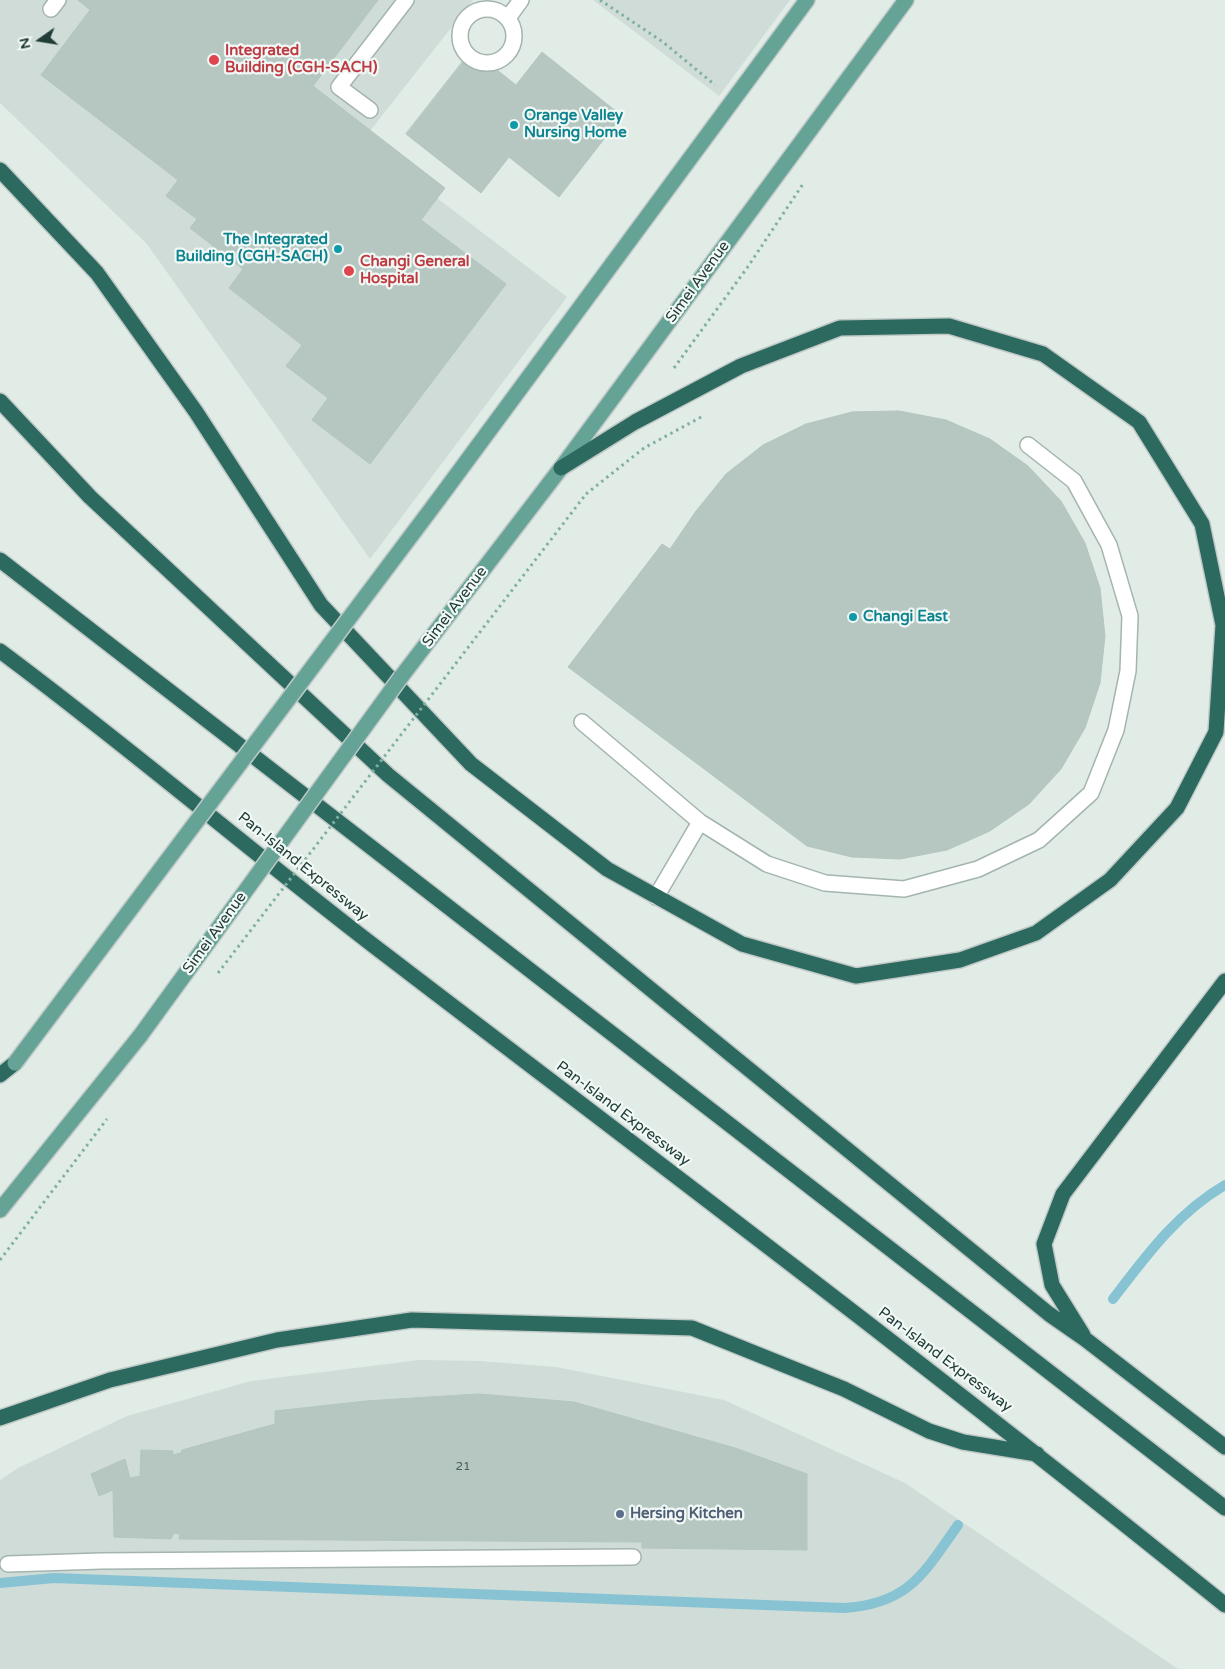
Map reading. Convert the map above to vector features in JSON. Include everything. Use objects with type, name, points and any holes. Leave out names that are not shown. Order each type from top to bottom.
[{"type":"highway","points":[[0,170],[97,273],[196,412],[321,605],[471,764],[607,869],[742,944],[856,976],[960,960],[1036,933],[1110,880],[1176,808],[1216,732],[1223,625],[1202,524],[1139,422],[1043,354],[949,326],[840,328],[741,366],[635,422],[561,468]]},
{"type":"highway","points":[[0,401],[90,497],[388,774],[1041,1308],[1085,1339],[1225,1447]]},
{"type":"highway","points":[[0,560],[1225,1508]]},
{"type":"highway","name":"Pan-Island Expressway","points":[[0,651],[146,763],[368,941],[1038,1454],[1225,1605]]},
{"type":"highway","points":[[0,667],[25,669]]},
{"type":"highway","points":[[1085,1339],[1052,1285],[1044,1244],[1063,1194],[1225,981]]},
{"type":"highway","points":[[0,1076],[15,1063]]},
{"type":"highway","points":[[0,1418],[128,1375],[277,1340],[412,1320],[692,1328],[844,1389],[929,1431],[962,1442],[1038,1454]]},
{"type":"main road","points":[[0,1082],[438,500],[806,0]]},
{"type":"main road","name":"Simei Avenue","points":[[0,1210],[140,1036],[401,677],[561,468],[906,0]]},
{"type":"street","points":[[370,110],[339,87],[406,0]]},
{"type":"street","points":[[508,18],[521,0]]},
{"type":"street","points":[[582,722],[700,822],[767,864],[825,882],[904,889],[978,868],[1039,840],[1091,793],[1116,730],[1128,671],[1130,616],[1109,545],[1074,481],[1028,445]]},
{"type":"street","points":[[656,897],[700,822]]},
{"type":"street","points":[[8,1564],[101,1561],[633,1557]]},
{"type":"path","points":[[600,0],[663,42],[718,87]]},
{"type":"path","points":[[216,976],[586,494],[644,448],[703,416]]},
{"type":"path","points":[[0,1260],[108,1118]]},
{"type":"shaded area","name":"Changi General Hospital","points":[[0,0],[473,0],[362,141],[567,297],[370,559],[147,244],[0,103]]},
{"type":"shaded area","points":[[593,0],[790,0],[719,96]]},
{"type":"shaded area","points":[[419,1360],[480,1361],[556,1367],[724,1400],[905,1483],[1178,1669],[0,1669],[0,1480],[18,1468],[127,1416],[251,1381]]},
{"type":"building","name":"Changi General Hospital","points":[[78,0],[378,0],[313,86],[445,188],[421,220],[506,284],[370,464],[312,420],[328,398],[286,366],[302,345],[229,288],[243,269],[190,228],[197,219],[166,196],[178,180],[41,75],[90,10]]},
{"type":"building","name":"Orange Valley Nursing Home","points":[[472,50],[516,85],[542,52],[622,116],[559,197],[509,157],[481,193],[406,134]]},
{"type":"building","name":"Changi East","points":[[899,411],[946,420],[990,439],[1028,466],[1061,501],[1085,543],[1100,588],[1105,636],[1100,683],[1085,728],[1061,769],[1029,804],[990,831],[947,850],[900,859],[852,857],[807,846],[568,667],[662,544],[670,549],[696,511],[726,474],[763,445],[806,424],[852,412]]},
{"type":"building","points":[[479,1394],[574,1402],[735,1448],[807,1474],[807,1550],[642,1548],[642,1542],[179,1539],[180,1534],[174,1533],[171,1539],[114,1537],[113,1490],[99,1496],[91,1474],[125,1459],[130,1478],[140,1476],[141,1450],[173,1451],[172,1455],[181,1453],[182,1450],[275,1424],[275,1411],[366,1401]]},
{"type":"waterway","points":[[1113,1299],[1163,1236],[1192,1209],[1225,1185]]},
{"type":"waterway","points":[[0,1583],[54,1578],[844,1608],[866,1605],[900,1593],[924,1571],[958,1525]]},
{"type":"place","name":"Integrated Building (CGH-SACH)","points":[[214,60]]},
{"type":"place","name":"Orange Valley Nursing Home","points":[[514,125]]},
{"type":"place","name":"The Integrated Building (CGH-SACH)","points":[[338,249]]},
{"type":"place","name":"Changi General Hospital","points":[[349,271]]},
{"type":"place","name":"Changi East","points":[[853,617]]},
{"type":"place","name":"Hersing Kitchen","points":[[620,1514]]}]
